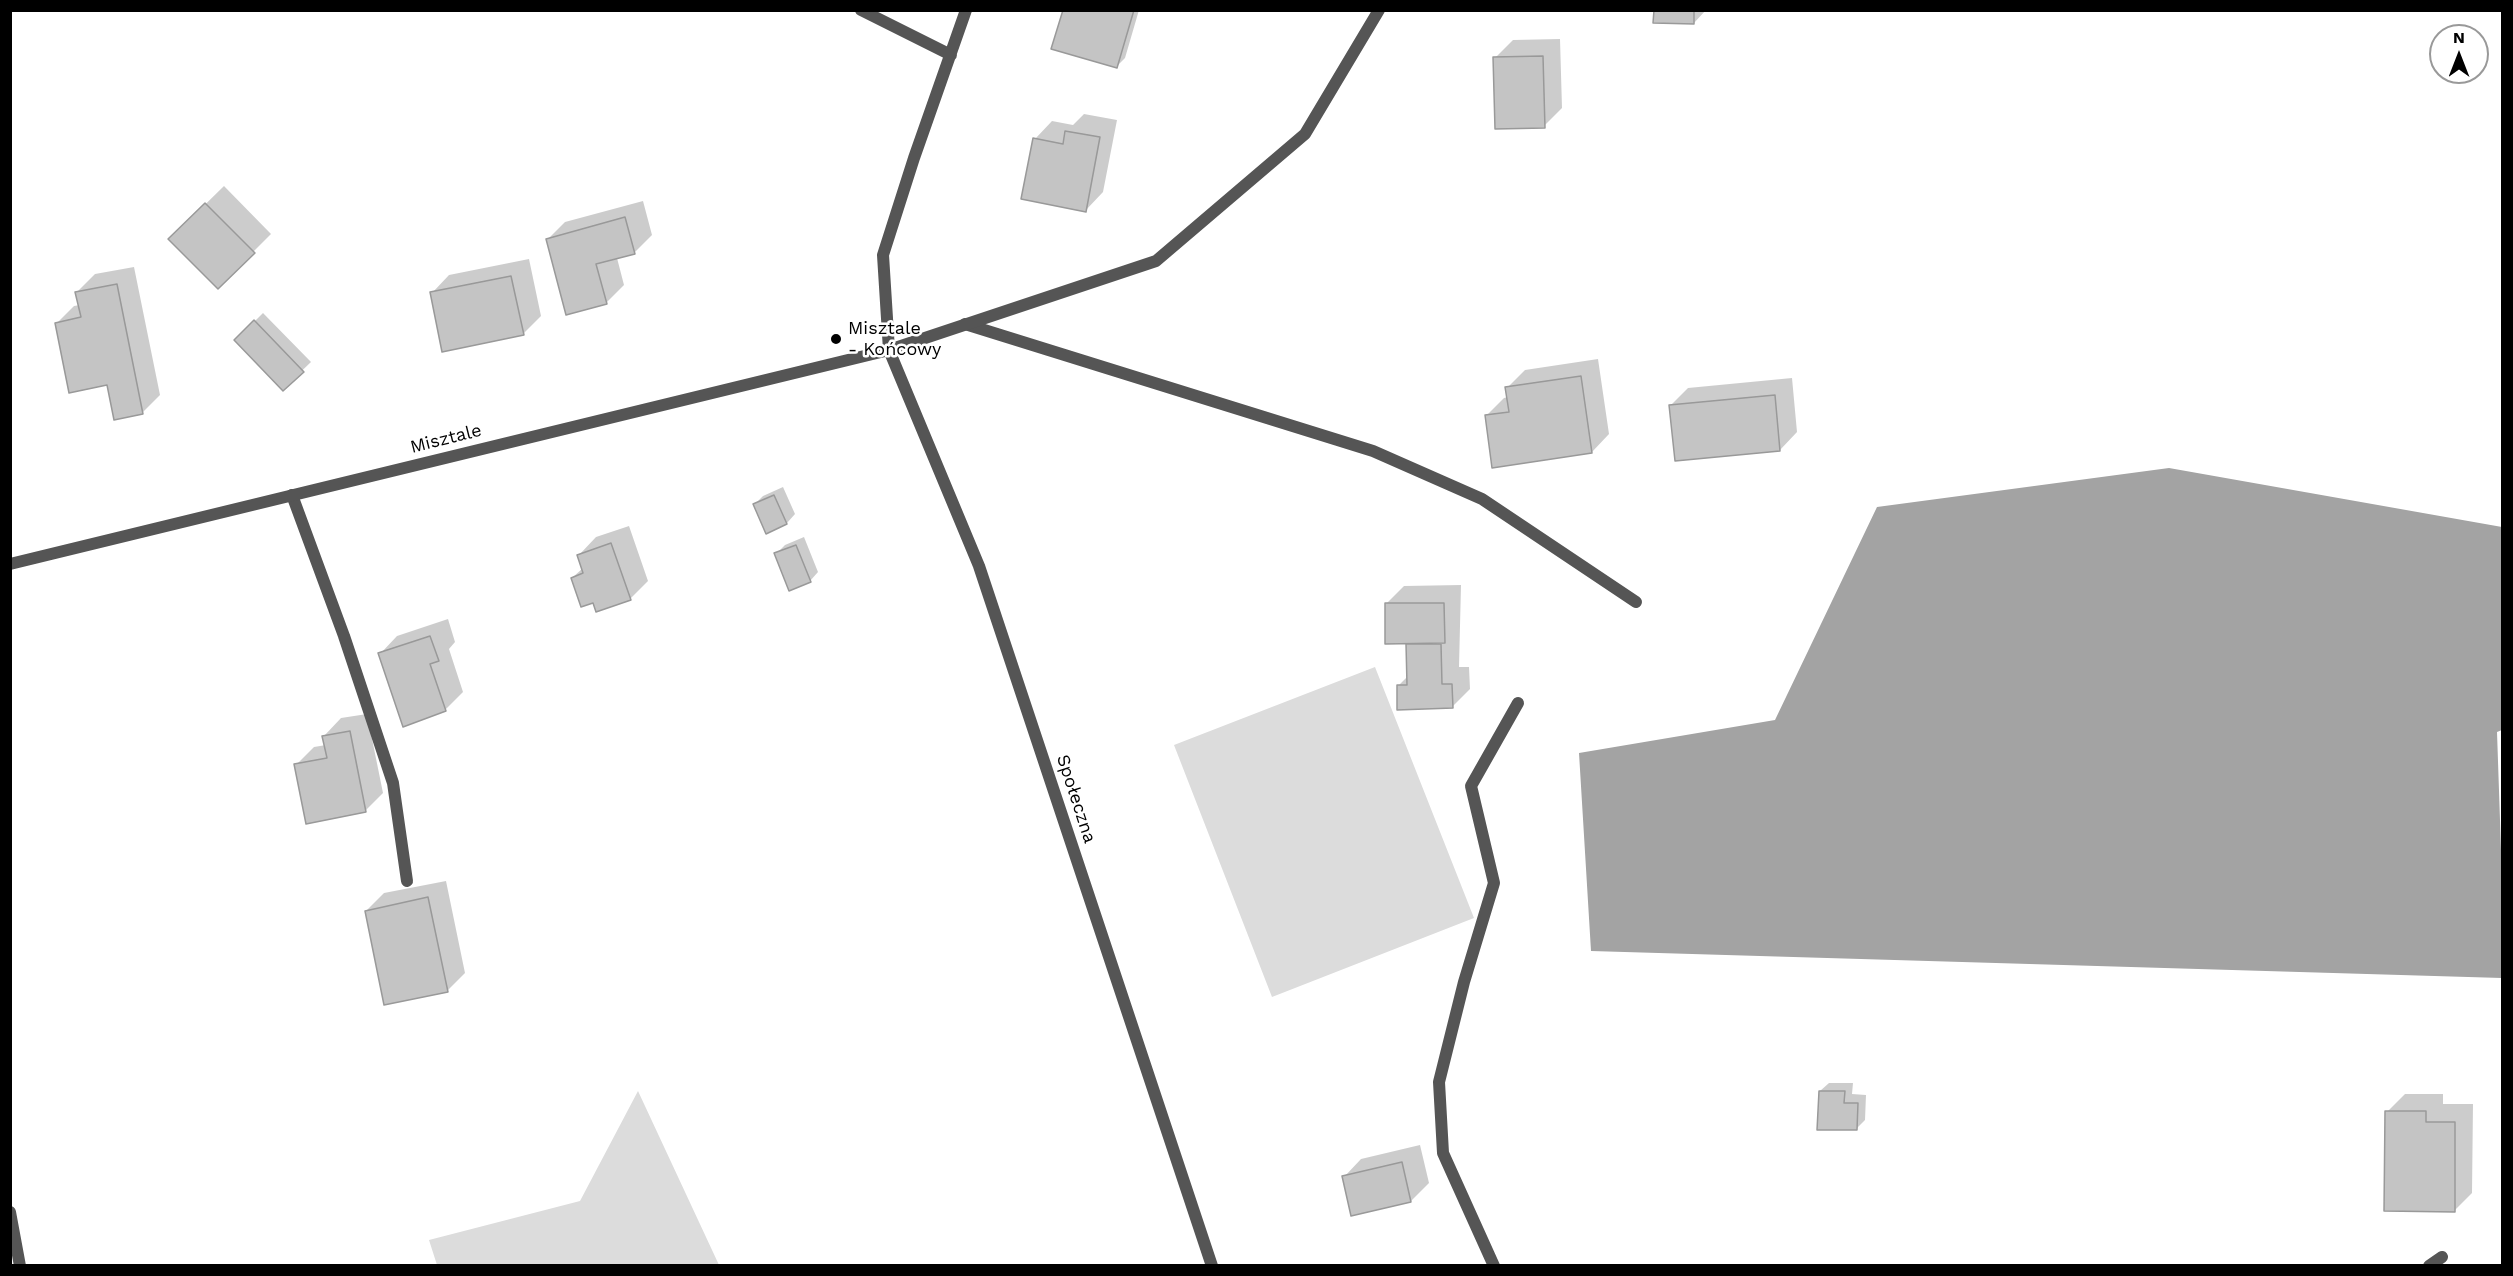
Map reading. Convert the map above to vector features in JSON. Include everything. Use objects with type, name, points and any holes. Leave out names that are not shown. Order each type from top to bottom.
[{"type":"street","points":[[861,10],[951,55]]},
{"type":"street","name":"Społeczna","points":[[966,10],[883,255],[889,350],[979,566],[1212,1266]]},
{"type":"street","name":"Misztale","points":[[10,564],[889,350],[1156,261],[1305,134],[1379,10]]},
{"type":"street","points":[[965,324],[1373,451],[1482,499],[1636,602]]},
{"type":"street","points":[[292,495],[344,636],[393,783],[407,880]]},
{"type":"street","points":[[1494,1266],[1443,1152],[1439,1082],[1464,982],[1494,883],[1471,786],[1518,703]]},
{"type":"street","points":[[10,1212],[20,1266]]},
{"type":"street","points":[[2429,1266],[2442,1257]]},
{"type":"shaded area","points":[[2169,468],[2502,527],[2502,730],[2497,732],[2502,879],[2502,978],[1591,951],[1579,753],[1775,720],[1877,507]]},
{"type":"shaded area","points":[[1375,667],[1474,918],[1272,997],[1174,745]]},
{"type":"shaded area","points":[[638,1091],[719,1265],[437,1265],[429,1240],[580,1201]]},
{"type":"building","points":[[1063,10],[1134,10],[1117,68],[1051,49]]},
{"type":"building","points":[[1654,10],[1694,10],[1694,24],[1653,23]]},
{"type":"building","points":[[1543,56],[1545,128],[1495,129],[1493,57]]},
{"type":"building","points":[[1065,131],[1100,137],[1086,212],[1021,199],[1033,138],[1063,144]]},
{"type":"building","points":[[205,203],[255,253],[218,289],[168,239]]},
{"type":"building","points":[[625,217],[635,254],[596,264],[607,304],[566,315],[546,239]]},
{"type":"building","points":[[511,276],[524,335],[442,352],[430,292]]},
{"type":"building","points":[[117,284],[143,414],[114,420],[107,385],[69,393],[55,323],[81,317],[75,292]]},
{"type":"building","points":[[254,320],[304,372],[283,391],[234,340]]},
{"type":"building","points":[[1581,376],[1592,453],[1492,468],[1485,415],[1509,412],[1505,387]]},
{"type":"building","points":[[1775,395],[1780,451],[1675,461],[1669,405]]},
{"type":"building","points":[[774,495],[787,524],[766,534],[753,504]]},
{"type":"building","points":[[611,543],[631,600],[596,612],[593,603],[581,607],[571,578],[583,573],[577,555]]},
{"type":"building","points":[[796,545],[811,582],[789,591],[774,553]]},
{"type":"building","points":[[1385,603],[1444,603],[1445,643],[1385,644]]},
{"type":"building","points":[[430,636],[439,661],[430,664],[446,711],[403,727],[378,653]]},
{"type":"building","points":[[1406,644],[1441,644],[1442,684],[1452,684],[1453,708],[1397,710],[1397,685],[1407,685]]},
{"type":"building","points":[[350,731],[366,812],[306,824],[294,764],[327,758],[322,736]]},
{"type":"building","points":[[428,897],[448,992],[384,1005],[365,911]]},
{"type":"building","points":[[1819,1091],[1845,1091],[1844,1103],[1858,1103],[1857,1130],[1817,1130]]},
{"type":"building","points":[[2385,1111],[2426,1111],[2426,1122],[2455,1122],[2455,1212],[2384,1211]]},
{"type":"building","points":[[1402,1162],[1411,1202],[1351,1216],[1342,1176]]},
{"type":"place","name":"Misztale - Końcowy","points":[[836,339]]}]
